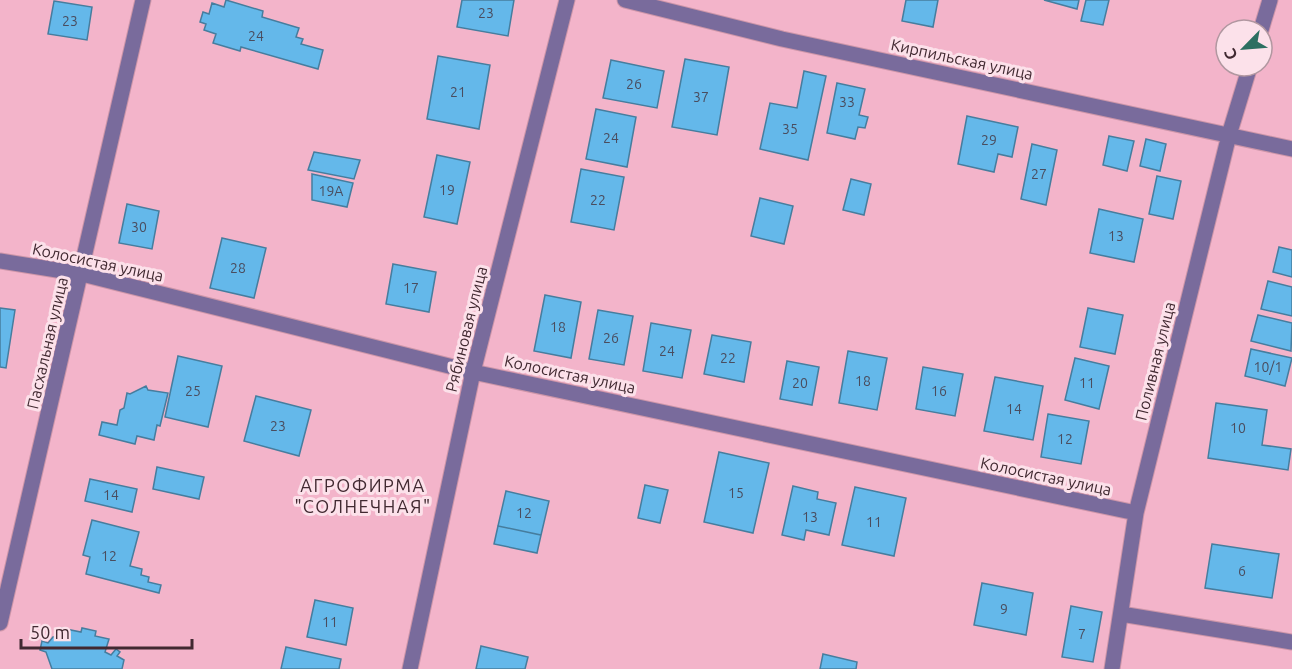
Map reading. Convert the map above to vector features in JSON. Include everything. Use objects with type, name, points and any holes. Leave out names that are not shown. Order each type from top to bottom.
[{"type":"street","name":"Пасхальная улица","points":[[0,623],[82,274],[143,0]]},
{"type":"street","name":"Рябиновая улица","points":[[410,669],[473,372],[567,0]]},
{"type":"street","name":"Кирпильская улица","points":[[625,0],[782,39],[1292,149]]},
{"type":"street","points":[[1265,18],[1270,0]]},
{"type":"street","name":"Поливная улица","points":[[1112,669],[1136,513],[1229,135],[1246,78]]},
{"type":"street","name":"Колосистая улица","points":[[0,261],[82,274],[473,372],[1136,513]]},
{"type":"street","points":[[1121,614],[1292,642]]},
{"type":"building","points":[[226,0],[263,11],[262,17],[299,28],[296,37],[303,39],[301,44],[323,50],[318,69],[241,47],[240,51],[213,43],[216,34],[204,30],[206,24],[200,22],[203,12],[209,14],[212,3],[224,7]]},
{"type":"building","points":[[462,0],[514,0],[508,36],[457,27]]},
{"type":"building","points":[[906,0],[938,0],[933,27],[902,21]]},
{"type":"building","points":[[1044,0],[1079,0],[1077,9]]},
{"type":"building","points":[[1086,0],[1109,0],[1103,25],[1081,21]]},
{"type":"building","points":[[54,1],[92,7],[87,40],[48,34]]},
{"type":"building","points":[[438,56],[490,65],[479,129],[427,119]]},
{"type":"building","points":[[685,59],[729,67],[717,135],[672,127]]},
{"type":"building","points":[[611,60],[664,71],[657,108],[603,98]]},
{"type":"building","points":[[804,71],[826,76],[808,160],[760,149],[770,103],[797,108]]},
{"type":"building","points":[[837,83],[865,89],[859,115],[868,117],[865,128],[858,127],[855,139],[827,133]]},
{"type":"building","points":[[596,109],[636,117],[627,167],[586,159]]},
{"type":"building","points":[[967,116],[1018,127],[1012,157],[998,154],[994,172],[958,164]]},
{"type":"building","points":[[1109,136],[1134,141],[1127,171],[1103,165]]},
{"type":"building","points":[[1146,139],[1166,144],[1160,171],[1140,166]]},
{"type":"building","points":[[1032,144],[1057,150],[1046,205],[1021,199]]},
{"type":"building","points":[[314,152],[360,160],[354,179],[308,170]]},
{"type":"building","points":[[437,155],[470,162],[457,224],[424,217]]},
{"type":"building","points":[[581,169],[624,177],[614,230],[571,222]]},
{"type":"building","points":[[312,174],[353,183],[347,207],[312,200]]},
{"type":"building","points":[[1157,176],[1181,181],[1173,219],[1149,214]]},
{"type":"building","points":[[851,179],[871,184],[864,215],[843,210]]},
{"type":"building","points":[[760,198],[793,206],[784,244],[751,236]]},
{"type":"building","points":[[127,204],[159,211],[152,249],[119,243]]},
{"type":"building","points":[[1099,209],[1143,219],[1134,262],[1090,253]]},
{"type":"building","points":[[222,238],[266,248],[254,298],[210,288]]},
{"type":"building","points":[[1279,247],[1292,250],[1292,277],[1273,272]]},
{"type":"building","points":[[393,264],[436,272],[429,312],[386,304]]},
{"type":"building","points":[[1268,281],[1292,287],[1292,316],[1261,309]]},
{"type":"building","points":[[545,295],[581,302],[571,358],[534,351]]},
{"type":"building","points":[[0,308],[15,310],[6,368],[0,367]]},
{"type":"building","points":[[1088,308],[1123,315],[1115,354],[1080,347]]},
{"type":"building","points":[[598,310],[633,316],[624,365],[589,359]]},
{"type":"building","points":[[1258,315],[1292,323],[1291,351],[1251,341]]},
{"type":"building","points":[[651,323],[691,330],[682,378],[643,371]]},
{"type":"building","points":[[712,335],[751,342],[744,382],[704,374]]},
{"type":"building","points":[[1251,349],[1292,358],[1285,386],[1245,376]]},
{"type":"building","points":[[848,351],[887,358],[877,410],[839,403]]},
{"type":"building","points":[[178,356],[222,366],[208,427],[165,417]]},
{"type":"building","points":[[1075,358],[1109,366],[1099,409],[1065,400]]},
{"type":"building","points":[[787,361],[819,367],[812,405],[780,399]]},
{"type":"building","points":[[923,367],[963,374],[955,416],[916,409]]},
{"type":"building","points":[[995,377],[1043,386],[1033,440],[984,431]]},
{"type":"building","points":[[146,386],[148,390],[168,393],[154,440],[137,436],[135,444],[99,435],[102,422],[117,425],[127,393],[130,394]]},
{"type":"building","points":[[256,396],[311,410],[299,456],[244,441]]},
{"type":"building","points":[[1216,403],[1267,410],[1262,445],[1291,449],[1288,470],[1208,458]]},
{"type":"building","points":[[1048,414],[1089,421],[1081,464],[1041,457]]},
{"type":"building","points":[[719,452],[769,463],[753,533],[704,522]]},
{"type":"building","points":[[157,467],[204,477],[199,499],[153,489]]},
{"type":"building","points":[[90,479],[137,489],[132,512],[85,501]]},
{"type":"building","points":[[645,485],[668,490],[660,523],[638,518]]},
{"type":"building","points":[[793,486],[818,492],[817,499],[836,503],[829,535],[806,530],[804,540],[782,535]]},
{"type":"building","points":[[855,487],[906,498],[894,556],[842,545]]},
{"type":"building","points":[[506,491],[549,501],[541,535],[498,526]]},
{"type":"building","points":[[92,520],[139,532],[130,566],[142,569],[141,575],[149,577],[148,582],[161,585],[159,593],[86,574],[90,557],[83,555]]},
{"type":"building","points":[[498,526],[541,535],[537,553],[494,544]]},
{"type":"building","points":[[1212,544],[1279,554],[1272,598],[1205,588]]},
{"type":"building","points":[[982,583],[1033,593],[1026,635],[974,625]]},
{"type":"building","points":[[315,600],[353,608],[346,645],[307,637]]},
{"type":"building","points":[[1071,606],[1102,612],[1093,662],[1062,657]]},
{"type":"building","points":[[61,628],[81,632],[82,628],[96,631],[95,636],[109,639],[105,652],[111,655],[116,649],[120,652],[117,656],[124,660],[122,669],[52,669],[46,652],[40,650],[42,641],[48,643],[53,637],[59,636]]},
{"type":"building","points":[[481,646],[528,657],[525,669],[476,669]]},
{"type":"building","points":[[286,647],[341,659],[339,669],[281,669]]},
{"type":"building","points":[[823,654],[857,662],[856,669],[820,669]]},
{"type":"district","name":"АГРОФИРМА \"СОЛНЕЧНАЯ\"","points":[[363,496]]}]
